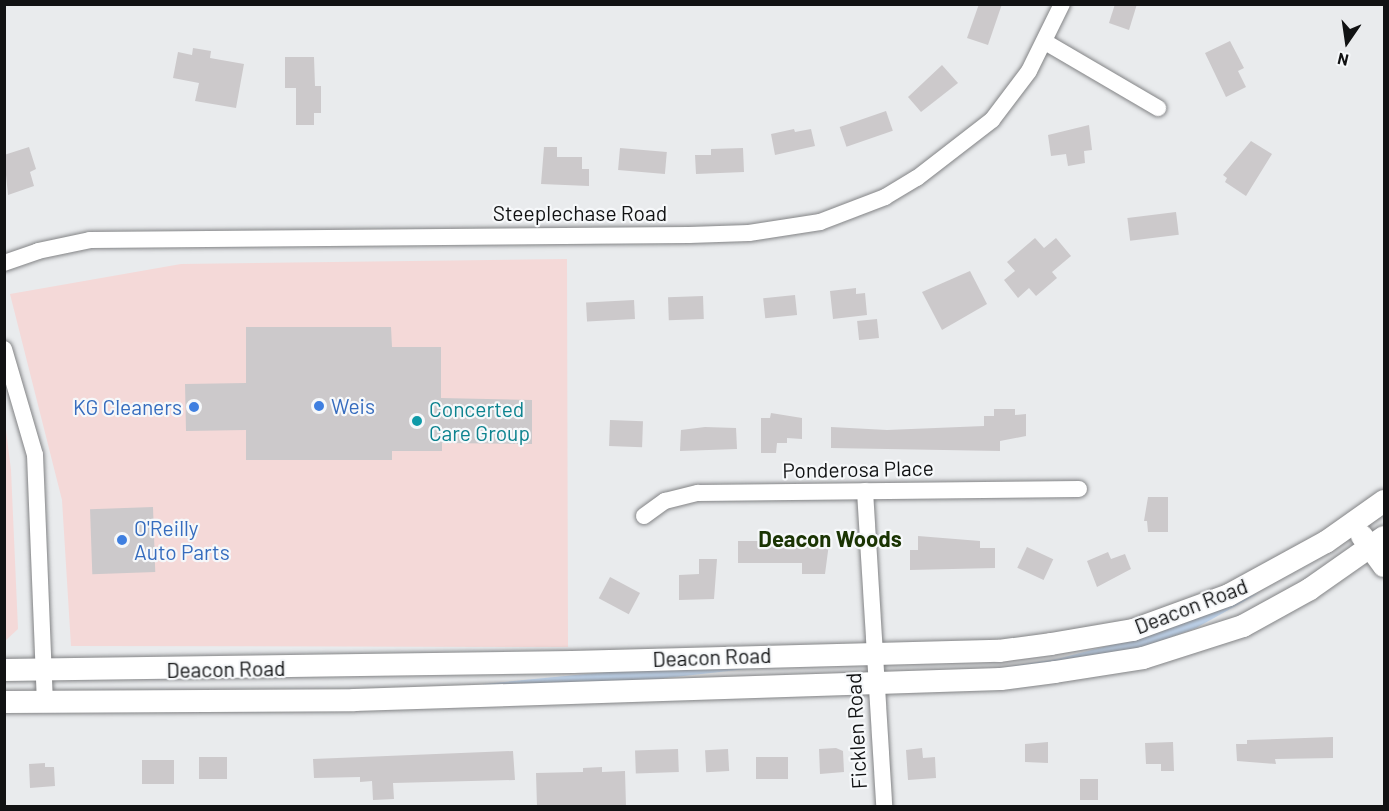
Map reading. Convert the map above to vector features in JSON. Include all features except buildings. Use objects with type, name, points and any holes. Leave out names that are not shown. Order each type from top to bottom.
[{"type":"main road","name":"Deacon Road","points":[[4,670],[375,667],[999,651],[1133,630],[1229,595],[1353,524],[1384,501]]},
{"type":"main road","points":[[1353,524],[1377,542],[1384,566]]},
{"type":"main road","name":"Deacon Road","points":[[4,702],[354,700],[875,681],[1001,679],[1104,666],[1154,655],[1243,626],[1310,590],[1377,542]]},
{"type":"street","name":"Steeplechase Road","points":[[4,263],[66,243],[147,237],[689,235],[749,233],[820,222],[885,197],[956,151],[998,113],[1045,42],[1062,4]]},
{"type":"street","points":[[1045,42],[1158,108]]},
{"type":"street","points":[[4,349],[35,455],[45,702]]},
{"type":"street","name":"Ponderosa Place","points":[[644,516],[665,501],[698,493],[1079,489]]},
{"type":"street","name":"Ficklen Road","points":[[865,491],[884,807]]},
{"type":"shaded area","points":[[567,259],[568,647],[71,646],[62,500],[10,294],[181,264]]},
{"type":"shaded area","points":[[4,415],[11,470],[18,629],[5,641]]},
{"type":"shaded area","points":[[1259,593],[1196,628],[1130,652],[1001,671],[999,668],[1057,659],[1134,639]]},
{"type":"shaded area","points":[[764,667],[621,683],[484,687],[483,684],[617,671]]},
{"type":"place","name":"Weis","points":[[319,406]]},
{"type":"place","name":"KG Cleaners","points":[[194,407]]},
{"type":"place","name":"Concerted Care Group","points":[[417,421]]},
{"type":"place","name":"O'Reilly Auto Parts","points":[[122,540]]},
{"type":"district","name":"Deacon Woods","points":[[830,539]]}]
